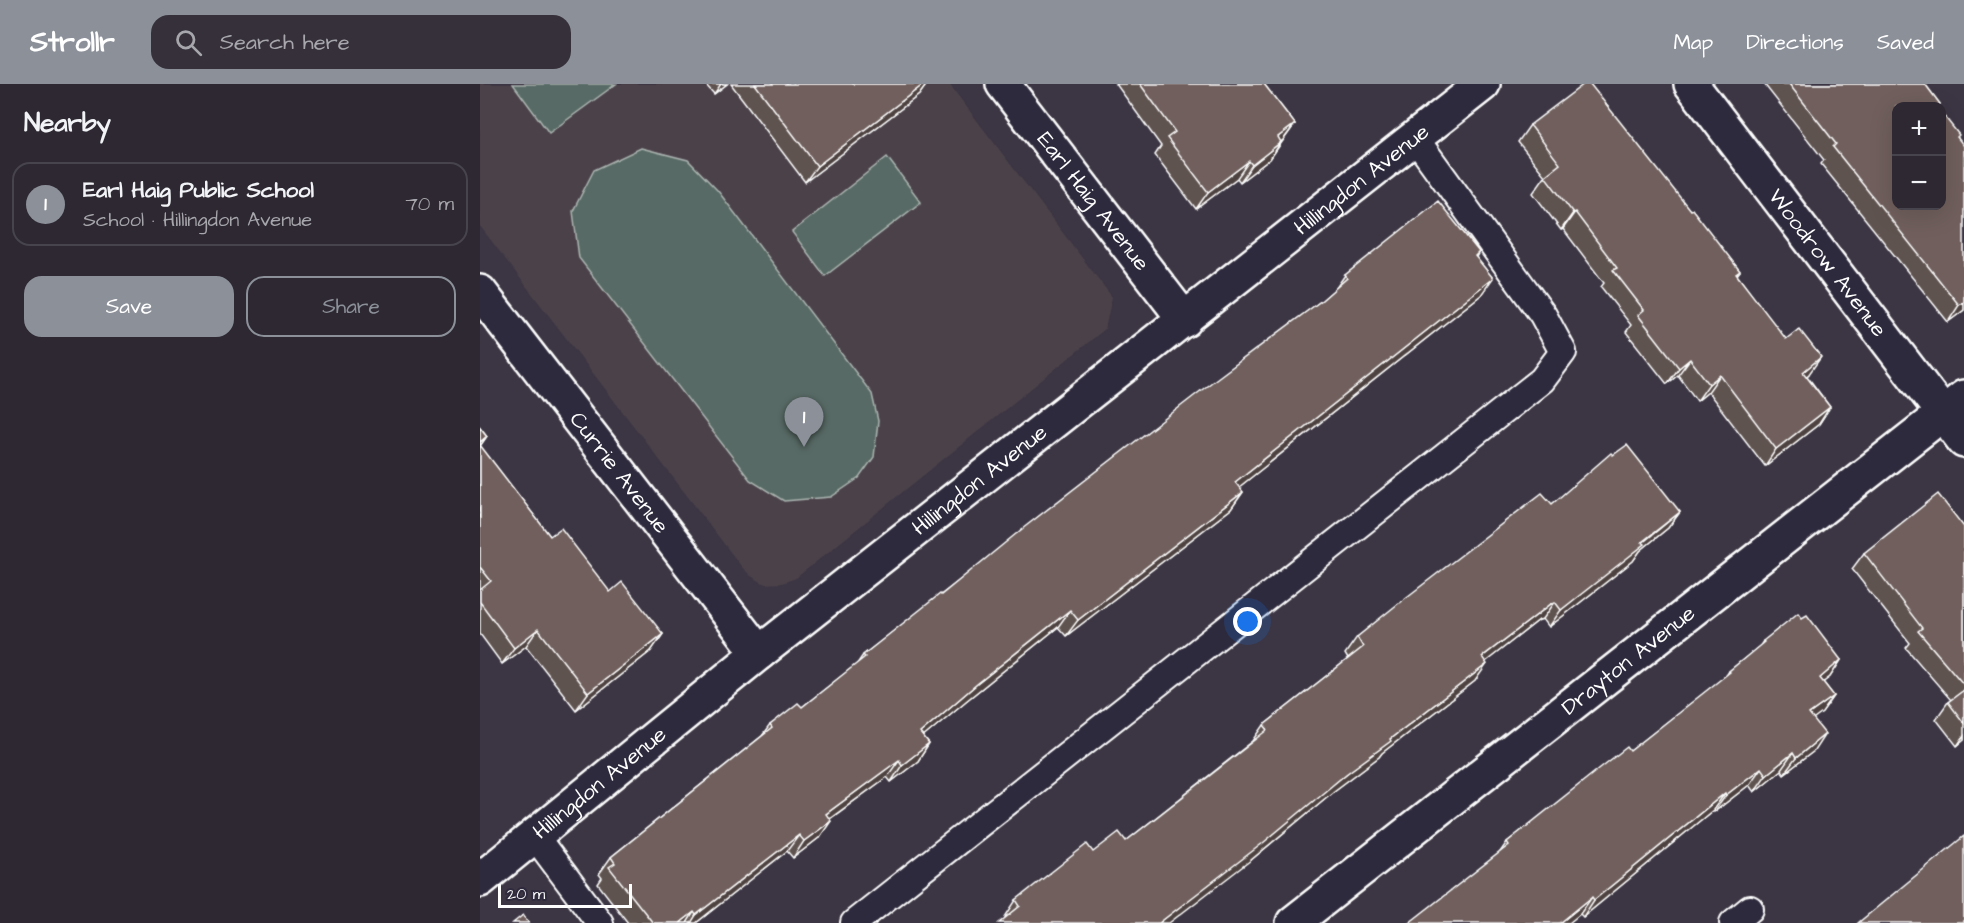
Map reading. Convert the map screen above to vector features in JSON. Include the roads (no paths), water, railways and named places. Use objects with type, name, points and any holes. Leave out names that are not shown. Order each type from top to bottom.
[{"type":"street","name":"Earl Haig Avenue","points":[[1003,84],[1185,320]]},
{"type":"street","name":"Hillingdon Avenue","points":[[480,880],[759,653],[1483,84]]},
{"type":"street","name":"Woodrow Avenue","points":[[1690,84],[1953,405],[1964,441]]},
{"type":"street","name":"Currie Avenue","points":[[480,292],[759,653]]},
{"type":"street","name":"Drayton Avenue","points":[[1293,923],[1953,405]]},
{"type":"lane","points":[[854,923],[1542,380],[1563,352],[1543,315],[1415,138]]},
{"type":"lane","points":[[534,835],[600,923]]},
{"type":"place","name":"Earl Haig Public School","points":[[804,447]]}]
